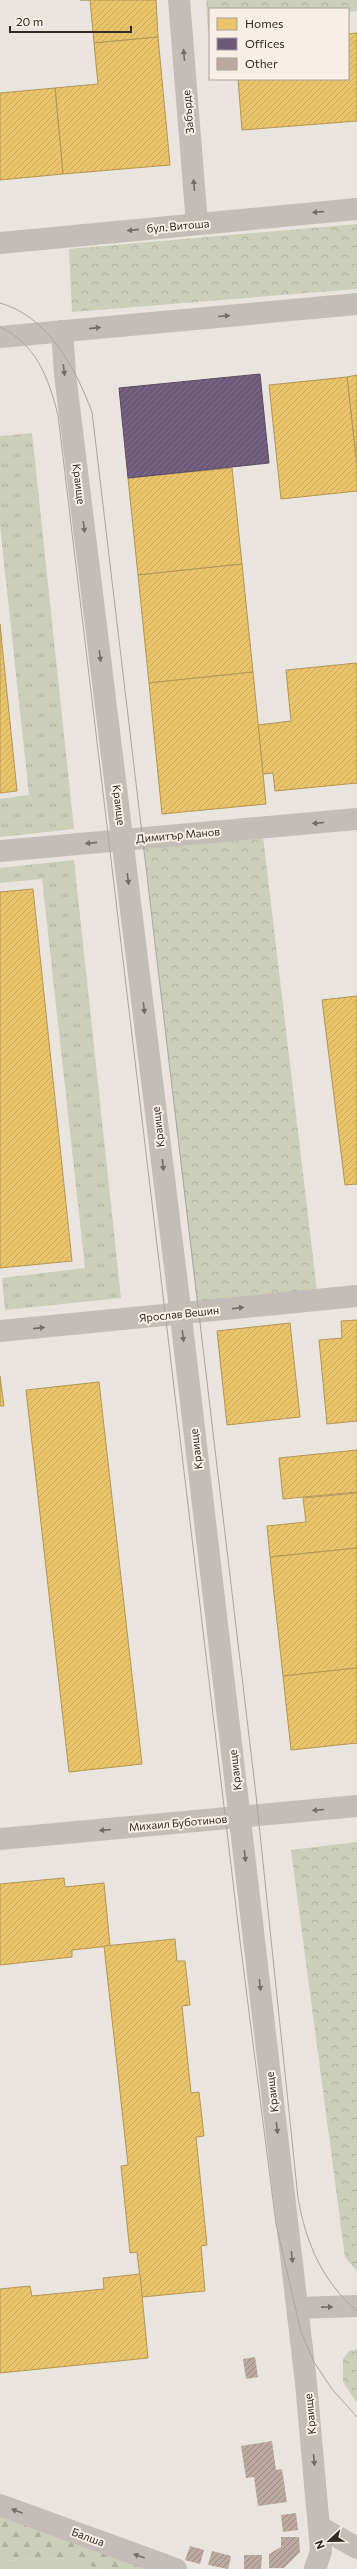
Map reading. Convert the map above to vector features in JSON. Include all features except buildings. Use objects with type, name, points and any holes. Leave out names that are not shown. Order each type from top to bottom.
[{"type":"street","name":"Забърде","points":[[179,0],[197,224]]},
{"type":"street","name":"бул. Витоша","points":[[0,243],[357,208]]},
{"type":"street","points":[[0,337],[357,304]]},
{"type":"street","name":"Краище","points":[[62,331],[66,381],[124,840],[298,2308],[320,2527],[321,2551],[316,2568]]},
{"type":"street","name":"Димитър Манов","points":[[0,851],[357,819]]},
{"type":"street","name":"Ярослав Вешин","points":[[0,1331],[357,1296]]},
{"type":"street","name":"Михаил Буботинов","points":[[0,1839],[357,1806]]},
{"type":"street","points":[[298,2308],[357,2306]]},
{"type":"street","name":"Балша","points":[[0,2505],[176,2569]]},
{"type":"street","points":[[320,2527],[357,2548]]},
{"type":"green space","points":[[206,0],[357,0],[357,11],[349,12],[349,8],[209,8],[208,30]]},
{"type":"green space","points":[[357,224],[357,289],[72,312],[69,249]]},
{"type":"green space","points":[[32,433],[74,829],[0,837],[0,799],[29,795],[0,526],[0,436]]},
{"type":"green space","points":[[262,828],[318,1300],[198,1312],[143,839]]},
{"type":"green space","points":[[74,860],[121,1298],[5,1310],[2,1278],[85,1268],[42,879],[0,883],[0,868]]},
{"type":"green space","points":[[357,1842],[357,2271],[345,2257],[291,1850]]},
{"type":"green space","points":[[357,2349],[357,2403],[343,2382],[343,2359],[349,2351]]},
{"type":"green space","points":[[0,2514],[149,2569],[99,2569],[69,2558],[0,2561]]},
{"type":"green space","points":[[69,2558],[99,2569],[0,2569],[0,2561]]},
{"type":"tram line","points":[[0,303],[17,310],[32,319],[58,346],[78,379],[92,412],[256,1795],[298,2198],[301,2215],[317,2260],[334,2287],[357,2311]]},
{"type":"tram line","points":[[0,327],[13,334],[32,353],[45,375],[58,415],[241,1949],[276,2224],[301,2332],[314,2362],[332,2389],[357,2417]]}]
